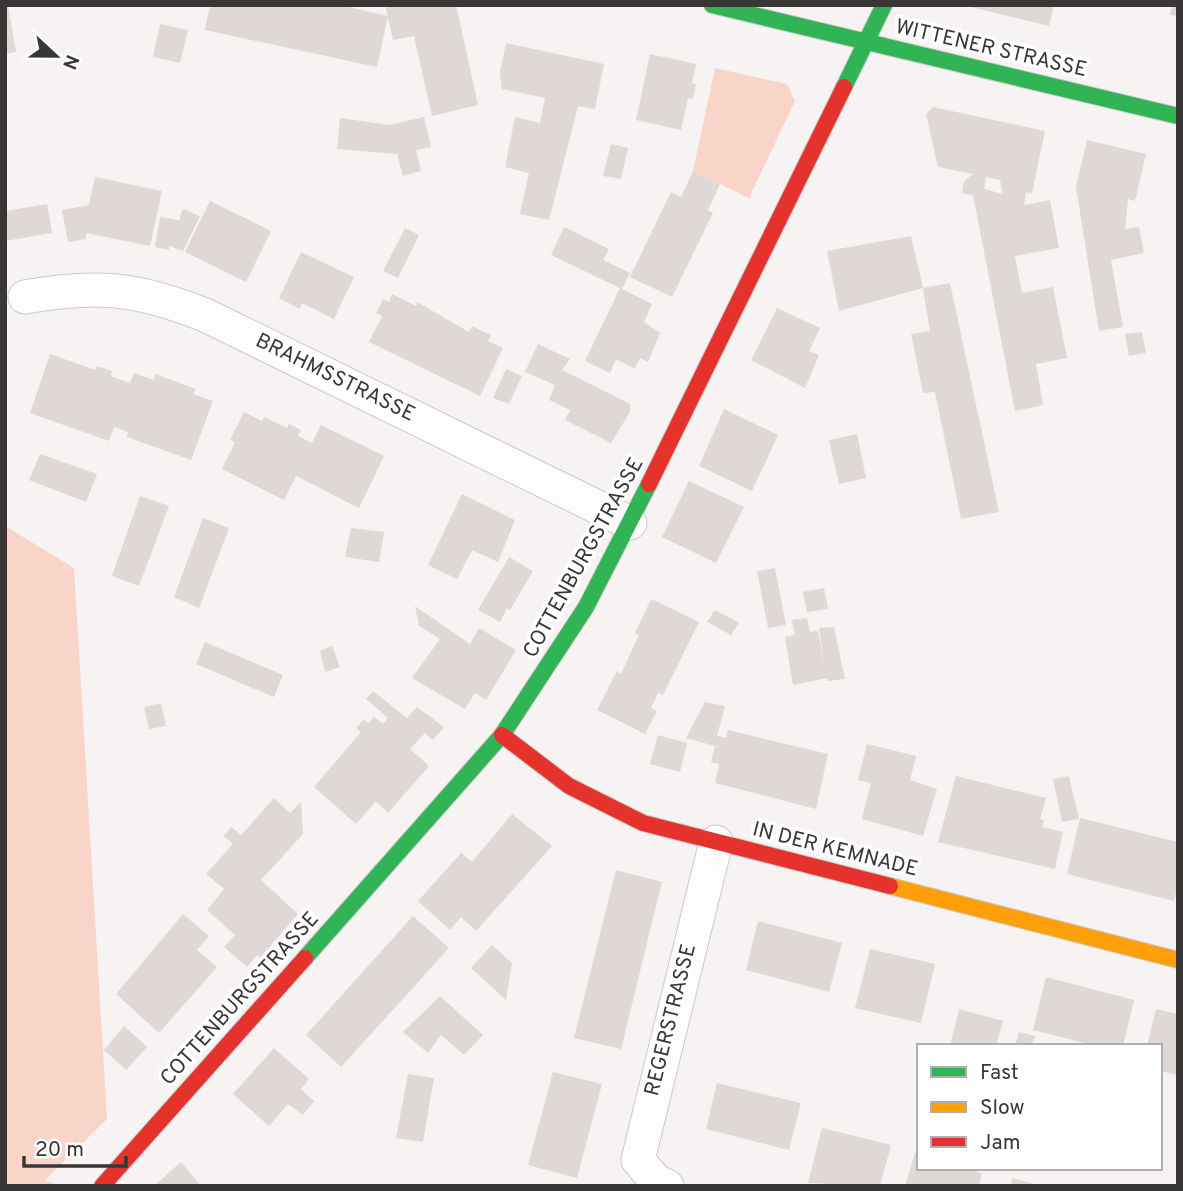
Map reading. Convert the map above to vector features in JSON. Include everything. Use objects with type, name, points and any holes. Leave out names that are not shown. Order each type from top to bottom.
[{"type":"street","name":"WITTENER STRASSE","points":[[712,5],[1178,116]]},
{"type":"street","name":"COTTENBURGSTRASSE","points":[[102,1186],[502,735],[586,607],[630,523],[884,5]]},
{"type":"street","name":"BRAHMSSTRASSE","points":[[25,297],[76,288],[119,290],[173,303],[205,315],[630,523]]},
{"type":"street","name":"IN DER KEMNADE","points":[[502,735],[532,761],[609,810],[643,823],[1178,960]]},
{"type":"street","name":"REGERSTRASSE","points":[[667,1186],[656,1181],[638,1160],[716,842]]},
{"type":"shaded area","points":[[715,68],[787,84],[795,101],[749,198],[693,171]]},
{"type":"shaded area","points":[[5,526],[74,568],[107,1119],[45,1180],[60,1186],[5,1186]]},
{"type":"building","points":[[5,5],[8,5],[16,52],[5,54]]},
{"type":"building","points":[[210,5],[340,5],[388,16],[377,67],[205,30]]},
{"type":"building","points":[[385,5],[456,5],[478,105],[432,116],[414,36],[393,40]]},
{"type":"building","points":[[963,5],[1054,5],[1049,26]]},
{"type":"building","points":[[1172,5],[1178,5],[1178,16],[1170,15]]},
{"type":"building","points":[[160,24],[188,30],[180,63],[153,57]]},
{"type":"building","points":[[506,43],[604,64],[595,109],[578,106],[549,220],[520,214],[529,173],[505,167],[515,117],[540,123],[545,98],[502,89],[500,72]]},
{"type":"building","points":[[650,54],[696,64],[692,83],[696,84],[693,99],[688,98],[681,130],[636,120]]},
{"type":"building","points":[[933,107],[1045,131],[1032,193],[1026,192],[1024,205],[1050,200],[1059,248],[1015,256],[1022,293],[1053,287],[1067,358],[1036,364],[1043,405],[1015,411],[973,195],[962,193],[964,181],[973,174],[938,167],[926,114]],"holes":[[[986,177],[1000,180],[1003,194],[984,189]]]},
{"type":"building","points":[[424,117],[431,147],[416,150],[421,171],[403,176],[397,154],[337,149],[340,118],[390,125]]},
{"type":"building","points":[[1087,140],[1146,154],[1135,201],[1128,199],[1125,229],[1139,227],[1144,253],[1111,260],[1123,327],[1099,331],[1076,187]]},
{"type":"building","points":[[611,144],[628,148],[621,179],[603,176]]},
{"type":"building","points":[[693,171],[720,184],[708,210],[713,213],[672,297],[630,277],[671,192],[681,197]]},
{"type":"building","points":[[95,177],[162,191],[150,246],[86,233],[86,239],[68,242],[62,210],[89,205]]},
{"type":"building","points":[[210,201],[271,231],[246,282],[185,252]]},
{"type":"building","points":[[47,204],[52,233],[5,241],[5,211]]},
{"type":"building","points":[[183,209],[200,216],[183,251],[169,246],[169,250],[155,247],[160,217],[179,220]]},
{"type":"building","points":[[564,227],[609,249],[603,260],[630,273],[622,289],[652,304],[644,322],[660,333],[648,362],[640,358],[635,369],[616,359],[610,373],[585,361],[620,288],[551,255]]},
{"type":"building","points":[[405,228],[419,235],[398,278],[383,271]]},
{"type":"building","points":[[911,236],[923,288],[839,311],[827,251]]},
{"type":"building","points":[[301,252],[354,277],[334,319],[302,303],[300,309],[279,298]]},
{"type":"building","points":[[950,283],[999,512],[961,519],[935,392],[923,393],[911,334],[930,331],[923,288]]},
{"type":"building","points":[[392,294],[416,306],[417,302],[469,332],[472,326],[491,335],[488,341],[503,348],[480,396],[369,342],[382,316],[376,313],[383,299],[389,302]]},
{"type":"building","points":[[777,308],[820,328],[809,351],[819,355],[805,388],[751,360]]},
{"type":"building","points":[[1142,332],[1146,353],[1129,356],[1125,334]]},
{"type":"building","points":[[538,344],[570,359],[562,370],[630,404],[630,412],[611,443],[565,420],[570,410],[549,400],[555,385],[525,372]]},
{"type":"building","points":[[50,354],[95,370],[97,366],[112,371],[111,376],[130,383],[134,373],[154,380],[155,374],[196,389],[193,394],[213,401],[191,460],[127,437],[128,432],[114,427],[109,441],[30,413]]},
{"type":"building","points":[[506,369],[522,376],[509,404],[493,398]]},
{"type":"building","points":[[724,409],[778,435],[752,491],[699,466]]},
{"type":"building","points":[[244,412],[262,421],[264,417],[287,428],[289,424],[301,430],[298,436],[312,443],[321,425],[384,456],[359,508],[296,476],[284,500],[222,469],[235,442],[230,440]]},
{"type":"building","points":[[857,434],[866,478],[839,484],[829,440]]},
{"type":"building","points":[[40,454],[97,474],[86,502],[29,480]]},
{"type":"building","points":[[689,481],[744,507],[716,563],[662,537]]},
{"type":"building","points":[[462,494],[515,520],[498,562],[472,550],[457,579],[428,565]]},
{"type":"building","points":[[140,496],[169,506],[139,586],[112,576]]},
{"type":"building","points":[[203,518],[229,528],[199,608],[174,597]]},
{"type":"building","points":[[351,528],[384,532],[379,562],[345,557]]},
{"type":"building","points":[[509,557],[533,571],[500,622],[478,610]]},
{"type":"building","points":[[775,568],[786,625],[768,628],[757,571]]},
{"type":"building","points":[[824,588],[828,609],[807,612],[803,592]]},
{"type":"building","points":[[651,599],[699,622],[663,695],[658,693],[651,708],[657,711],[645,734],[597,710],[617,671],[621,674],[639,635],[635,633]]},
{"type":"building","points":[[415,606],[470,644],[479,628],[516,650],[486,700],[475,693],[465,709],[412,678],[440,639],[419,626]]},
{"type":"building","points":[[715,610],[739,623],[731,635],[707,622]]},
{"type":"building","points":[[807,618],[810,632],[818,631],[824,664],[819,628],[834,627],[845,679],[827,681],[827,678],[793,685],[785,637],[795,635],[792,620]]},
{"type":"building","points":[[205,642],[283,675],[274,697],[196,664]]},
{"type":"building","points":[[332,646],[340,667],[325,672],[320,651]]},
{"type":"building","points":[[373,691],[407,718],[417,707],[444,727],[433,740],[425,733],[410,749],[429,766],[388,813],[376,801],[356,824],[314,787],[361,732],[356,728],[364,719],[368,723],[374,717],[383,724],[388,718],[366,699]]},
{"type":"building","points":[[705,702],[725,706],[717,736],[726,738],[728,730],[828,754],[816,809],[715,783],[719,764],[711,762],[715,746],[686,738]]},
{"type":"building","points":[[161,703],[166,726],[149,729],[144,707]]},
{"type":"building","points":[[658,735],[687,743],[680,772],[650,764]]},
{"type":"building","points":[[867,744],[916,756],[910,780],[937,789],[923,836],[862,819],[871,783],[858,780]]},
{"type":"building","points":[[956,776],[1046,798],[1040,819],[1044,820],[1042,827],[1063,832],[1055,869],[938,842]]},
{"type":"building","points":[[1069,776],[1079,819],[1062,822],[1053,779]]},
{"type":"building","points":[[274,798],[290,813],[301,802],[303,834],[261,880],[298,914],[260,958],[257,955],[247,967],[224,947],[235,935],[207,910],[224,889],[206,874],[233,844],[224,836],[231,827],[241,835]]},
{"type":"building","points":[[512,814],[552,846],[476,931],[461,917],[450,930],[418,901],[461,853],[472,862]]},
{"type":"building","points":[[1080,818],[1178,842],[1178,884],[1174,901],[1067,874]]},
{"type":"building","points":[[616,870],[662,882],[621,1049],[574,1038]]},
{"type":"building","points":[[183,914],[209,936],[197,950],[217,967],[159,1033],[116,994]]},
{"type":"building","points":[[413,916],[449,948],[341,1067],[306,1035]]},
{"type":"building","points":[[758,921],[842,943],[829,992],[746,970]]},
{"type":"building","points":[[492,945],[512,963],[506,1000],[471,968]]},
{"type":"building","points":[[870,949],[935,964],[921,1023],[855,1008]]},
{"type":"building","points":[[1046,977],[1134,1000],[1123,1044],[1088,1044],[1033,1030]]},
{"type":"building","points":[[440,996],[483,1035],[464,1055],[441,1035],[428,1053],[403,1032]]},
{"type":"building","points":[[959,1009],[1003,1021],[997,1044],[950,1044]]},
{"type":"building","points":[[1156,1009],[1178,1014],[1178,1075],[1162,1071],[1162,1044],[1147,1044]]},
{"type":"building","points":[[124,1026],[147,1047],[126,1070],[104,1050]]},
{"type":"building","points":[[1019,1032],[1035,1036],[1033,1044],[1016,1044]]},
{"type":"building","points":[[274,1048],[309,1079],[301,1089],[314,1101],[303,1115],[288,1104],[269,1126],[233,1094]]},
{"type":"building","points":[[553,1072],[602,1084],[577,1178],[528,1165]]},
{"type":"building","points":[[408,1074],[434,1078],[423,1142],[396,1138]]},
{"type":"building","points":[[717,1083],[801,1103],[789,1150],[706,1129]]},
{"type":"building","points":[[822,1128],[891,1145],[880,1186],[808,1183]]},
{"type":"building","points":[[915,1153],[917,1170],[971,1170],[982,1173],[979,1186],[905,1186]]},
{"type":"building","points":[[181,1162],[201,1186],[154,1186]]},
{"type":"building","points":[[1012,1178],[1038,1185],[1011,1186]]},
{"type":"traffic: fast","points":[[712,5],[1178,116]]},
{"type":"traffic: fast","points":[[844,87],[884,5]]},
{"type":"traffic: fast","points":[[305,958],[502,735],[586,607],[649,484]]},
{"type":"traffic: slow","points":[[890,886],[1178,960]]},
{"type":"traffic: jam","points":[[649,484],[844,87]]},
{"type":"traffic: jam","points":[[502,735],[569,786],[643,823],[890,886]]},
{"type":"traffic: jam","points":[[102,1186],[305,958]]}]
